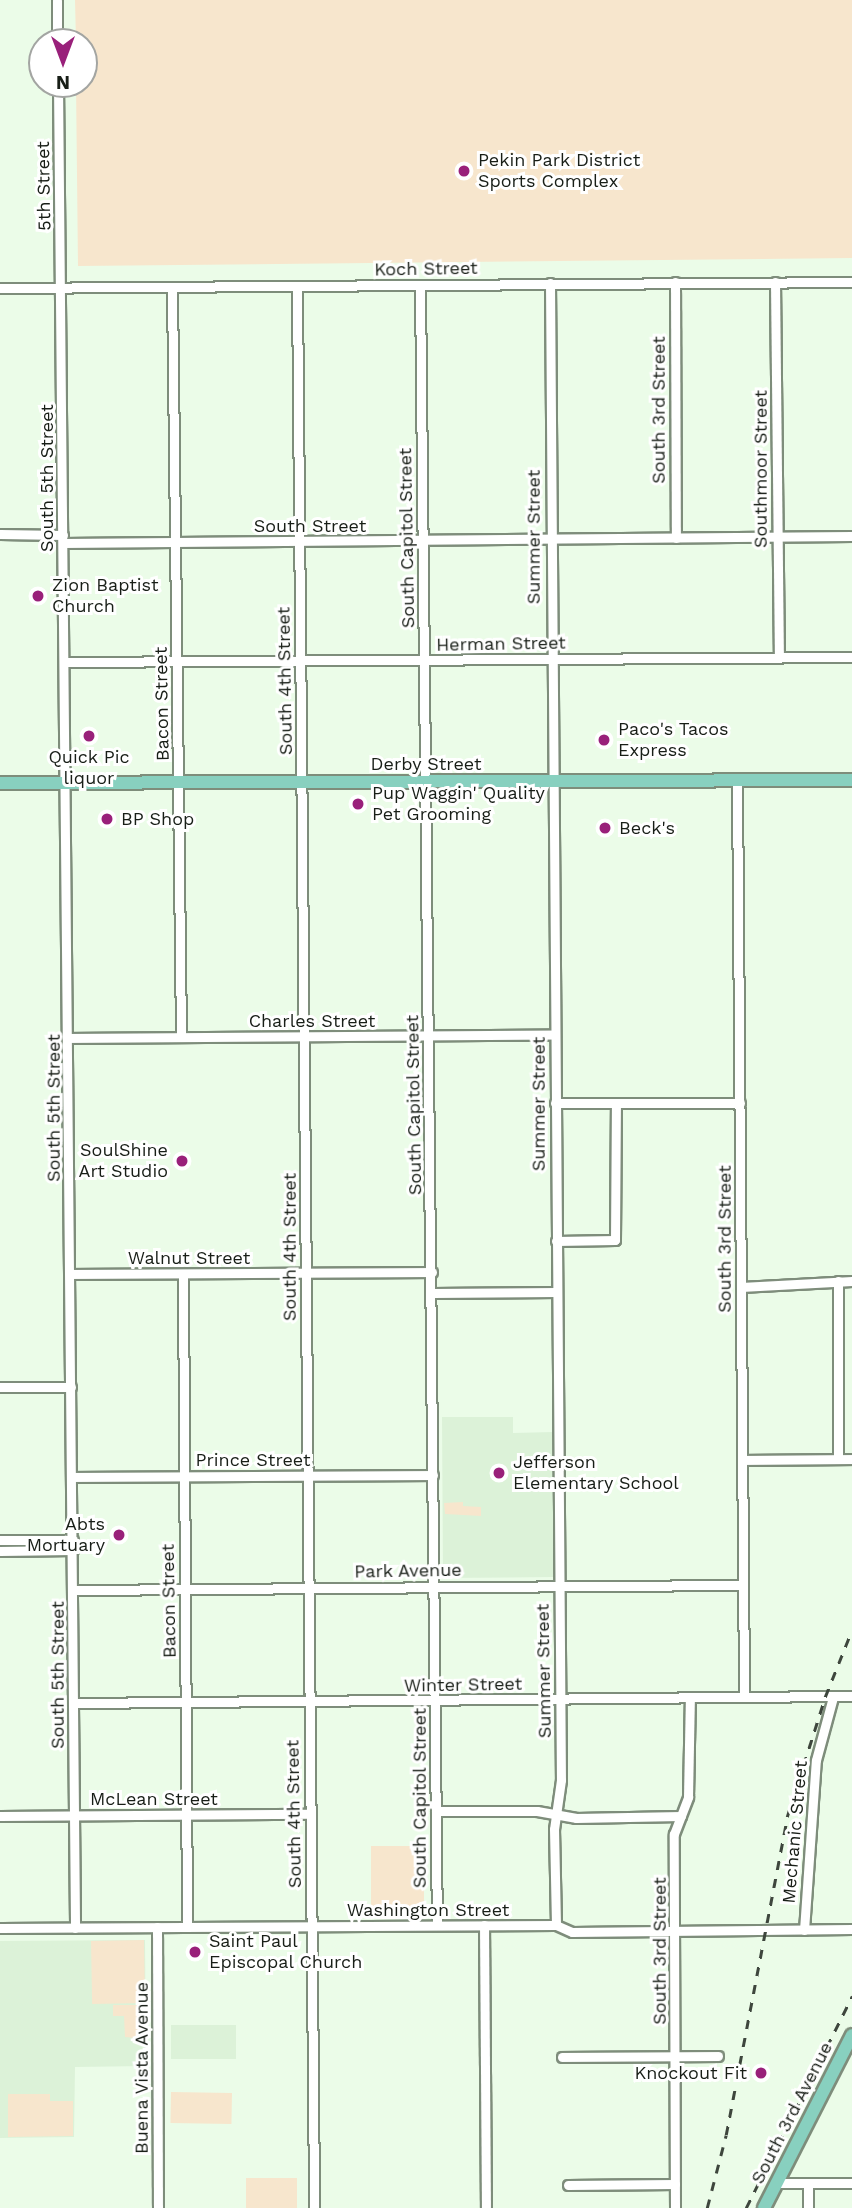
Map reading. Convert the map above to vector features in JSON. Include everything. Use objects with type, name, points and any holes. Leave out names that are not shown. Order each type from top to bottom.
[{"type":"main road","name":"Derby Street","points":[[0,783],[852,780]]},
{"type":"main road","name":"South 3rd Avenue","points":[[764,2208],[852,2035]]},
{"type":"street","points":[[57,0],[58,28]]},
{"type":"street","name":"5th Street","points":[[58,98],[62,288]]},
{"type":"street","name":"South 3rd Street","points":[[675,282],[676,538]]},
{"type":"street","name":"Southmoor Street","points":[[775,282],[779,657]]},
{"type":"street","name":"Koch Street","points":[[0,288],[852,282]]},
{"type":"street","name":"Summer Street","points":[[550,283],[550,659],[560,1699],[558,1814],[554,1829],[556,1925]]},
{"type":"street","name":"South Capitol Street","points":[[419,285],[433,1293],[437,1925]]},
{"type":"street","name":"South 4th Street","points":[[297,286],[313,2208]]},
{"type":"street","name":"South 5th Street","points":[[62,288],[75,1928]]},
{"type":"street","name":"Bacon Street","points":[[172,288],[181,1037]]},
{"type":"street","name":"South Street","points":[[0,534],[63,539],[175,542],[852,536]]},
{"type":"street","name":"Herman Street","points":[[66,662],[852,657]]},
{"type":"street","name":"South 3rd Street","points":[[737,780],[744,1697]]},
{"type":"street","name":"Charles Street","points":[[69,1038],[554,1035]]},
{"type":"street","points":[[555,1103],[740,1102]]},
{"type":"street","points":[[556,1241],[615,1240],[616,1103]]},
{"type":"street","name":"Walnut Street","points":[[71,1274],[432,1272]]},
{"type":"street","name":"Bacon Street","points":[[183,1274],[187,1927]]},
{"type":"street","points":[[838,1281],[838,1459]]},
{"type":"street","points":[[741,1287],[852,1281]]},
{"type":"street","points":[[433,1293],[557,1292]]},
{"type":"street","points":[[0,1387],[71,1387]]},
{"type":"street","points":[[743,1460],[852,1459]]},
{"type":"street","name":"Prince Street","points":[[73,1477],[433,1475]]},
{"type":"street","points":[[0,1540],[73,1540]]},
{"type":"street","points":[[0,1551],[73,1550]]},
{"type":"street","name":"Park Avenue","points":[[73,1590],[743,1586]]},
{"type":"street","name":"Mechanic Street","points":[[804,1930],[816,1760],[833,1696]]},
{"type":"street","name":"Winter Street","points":[[74,1703],[852,1696]]},
{"type":"street","name":"South 3rd Street","points":[[675,2208],[674,1834],[689,1791],[690,1698]]},
{"type":"street","points":[[436,1811],[681,1816]]},
{"type":"street","name":"McLean Street","points":[[0,1816],[309,1814]]},
{"type":"street","points":[[484,1925],[486,2208]]},
{"type":"street","name":"Washington Street","points":[[0,1928],[556,1925],[572,1932],[852,1929]]},
{"type":"street","name":"Buena Vista Avenue","points":[[156,1927],[158,2208]]},
{"type":"street","points":[[562,2057],[718,2056]]},
{"type":"street","points":[[776,2183],[852,2183]]},
{"type":"street","points":[[808,2183],[808,2208]]},
{"type":"street","points":[[568,2185],[675,2184]]},
{"type":"shaded area","name":"Pekin Park District Sports Complex","points":[[75,0],[852,0],[852,258],[78,266],[76,98],[98,98],[98,28],[76,28]]},
{"type":"shaded area","points":[[442,1417],[513,1417],[513,1433],[553,1432],[554,1577],[443,1578]]},
{"type":"shaded area","points":[[463,1502],[463,1506],[481,1507],[481,1516],[445,1514],[444,1503]]},
{"type":"shaded area","points":[[371,1846],[424,1846],[424,1915],[371,1915]]},
{"type":"shaded area","points":[[144,1940],[145,2003],[92,2004],[91,1941]]},
{"type":"shaded area","points":[[145,1940],[146,2066],[75,2067],[74,2137],[0,2138],[0,1941]]},
{"type":"shaded area","points":[[113,2005],[145,2005],[146,2039],[125,2037],[124,2016],[113,2016]]},
{"type":"shaded area","points":[[171,2025],[236,2025],[236,2059],[171,2059]]},
{"type":"shaded area","points":[[171,2092],[232,2093],[231,2124],[170,2123]]},
{"type":"shaded area","points":[[8,2094],[50,2094],[50,2101],[73,2101],[73,2136],[8,2137]]},
{"type":"shaded area","points":[[246,2178],[297,2178],[297,2208],[246,2208]]},
{"type":"railway","points":[[707,2208],[726,2135],[787,1817],[825,1697],[852,1630]]},
{"type":"railway","points":[[746,2208],[852,1996]]},
{"type":"place","name":"Pekin Park District Sports Complex","points":[[464,171]]},
{"type":"place","name":"Zion Baptist Church","points":[[38,596]]},
{"type":"place","name":"Quick Pic liquor","points":[[89,736]]},
{"type":"place","name":"Paco's Tacos Express","points":[[604,740]]},
{"type":"place","name":"Pup Waggin' Quality Pet Grooming","points":[[358,804]]},
{"type":"place","name":"BP Shop","points":[[107,819]]},
{"type":"place","name":"Beck's","points":[[605,828]]},
{"type":"place","name":"SoulShine Art Studio","points":[[182,1161]]},
{"type":"place","name":"Jefferson Elementary School","points":[[499,1473]]},
{"type":"place","name":"Abts Mortuary","points":[[119,1535]]},
{"type":"place","name":"Saint Paul Episcopal Church","points":[[195,1952]]},
{"type":"place","name":"Knockout Fit","points":[[761,2073]]}]
